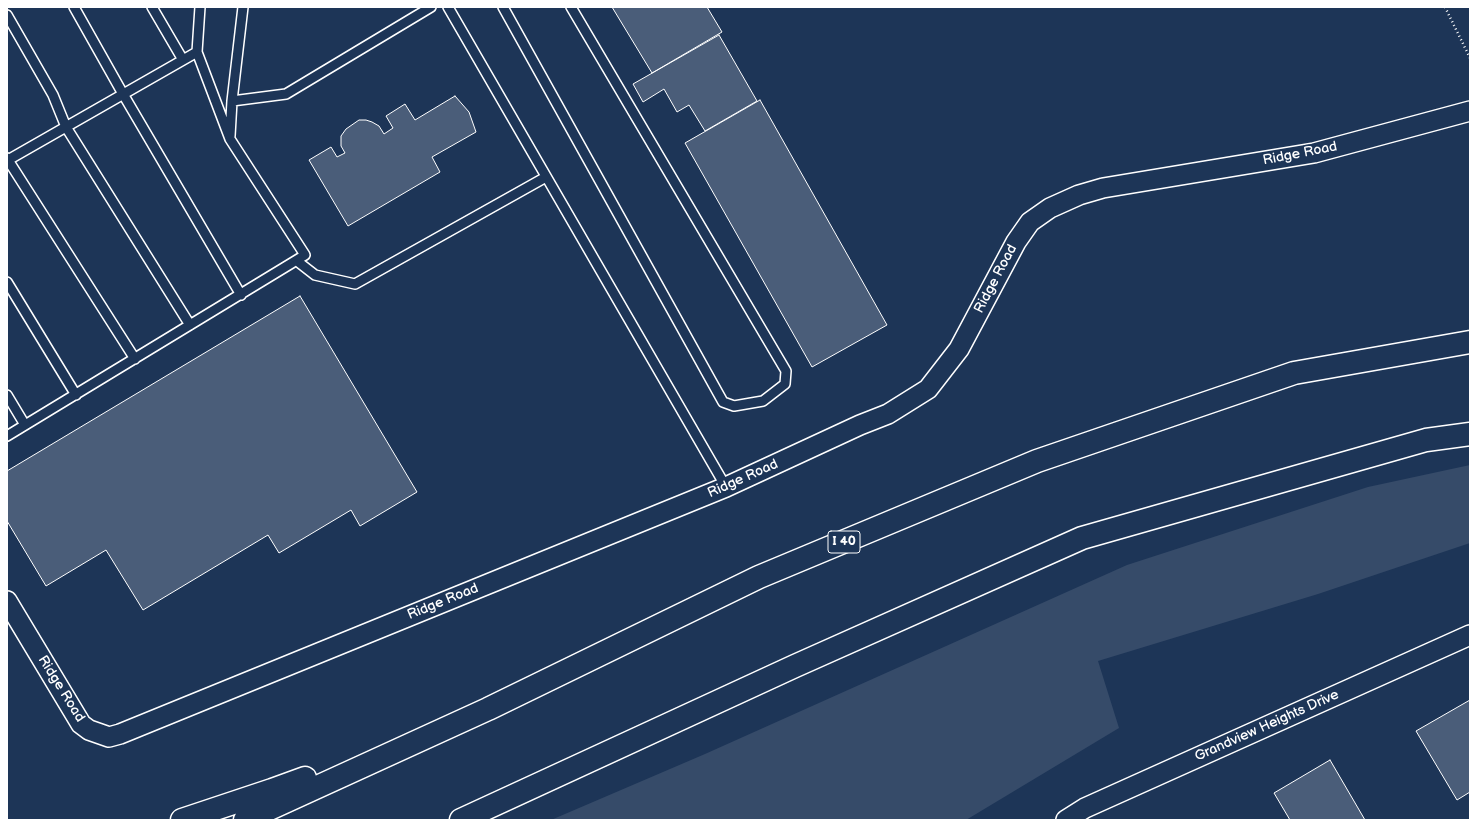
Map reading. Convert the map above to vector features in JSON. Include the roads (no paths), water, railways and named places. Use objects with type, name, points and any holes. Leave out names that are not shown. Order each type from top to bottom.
[{"type":"highway","name":"I 40","points":[[245,820],[488,709],[759,577],[1037,461],[1294,373],[1470,342]]},
{"type":"highway","points":[[460,820],[795,666],[1082,538],[1426,440],[1470,434]]},
{"type":"highway","points":[[182,820],[272,790],[488,709]]},
{"type":"street","name":"Ridge Road","points":[[7,601],[81,724],[89,730],[109,737],[120,734],[726,487],[860,425],[888,414],[928,389],[958,349],[1016,242],[1030,222],[1050,208],[1079,195],[1103,188],[1314,153],[1470,111]]},
{"type":"street","name":"Grandview Heights Drive","points":[[1066,820],[1085,808],[1470,635]]},
{"type":"lane","points":[[74,7],[123,94],[241,295]]},
{"type":"lane","points":[[152,7],[183,60]]},
{"type":"lane","points":[[7,436],[305,256],[230,140],[197,52],[200,7]]},
{"type":"lane","points":[[230,140],[232,101],[244,7]]},
{"type":"lane","points":[[232,101],[286,94],[431,7]]},
{"type":"lane","points":[[448,7],[726,487]]},
{"type":"lane","points":[[503,7],[723,402],[734,406],[763,401],[785,384],[786,371],[571,7]]},
{"type":"lane","points":[[7,15],[53,95],[66,127],[190,325]]},
{"type":"lane","points":[[135,359],[7,160],[197,52]]},
{"type":"lane","points":[[297,261],[315,275],[355,284],[546,177]]},
{"type":"lane","points":[[7,282],[76,395]]},
{"type":"lane","points":[[7,395],[26,425]]}]
